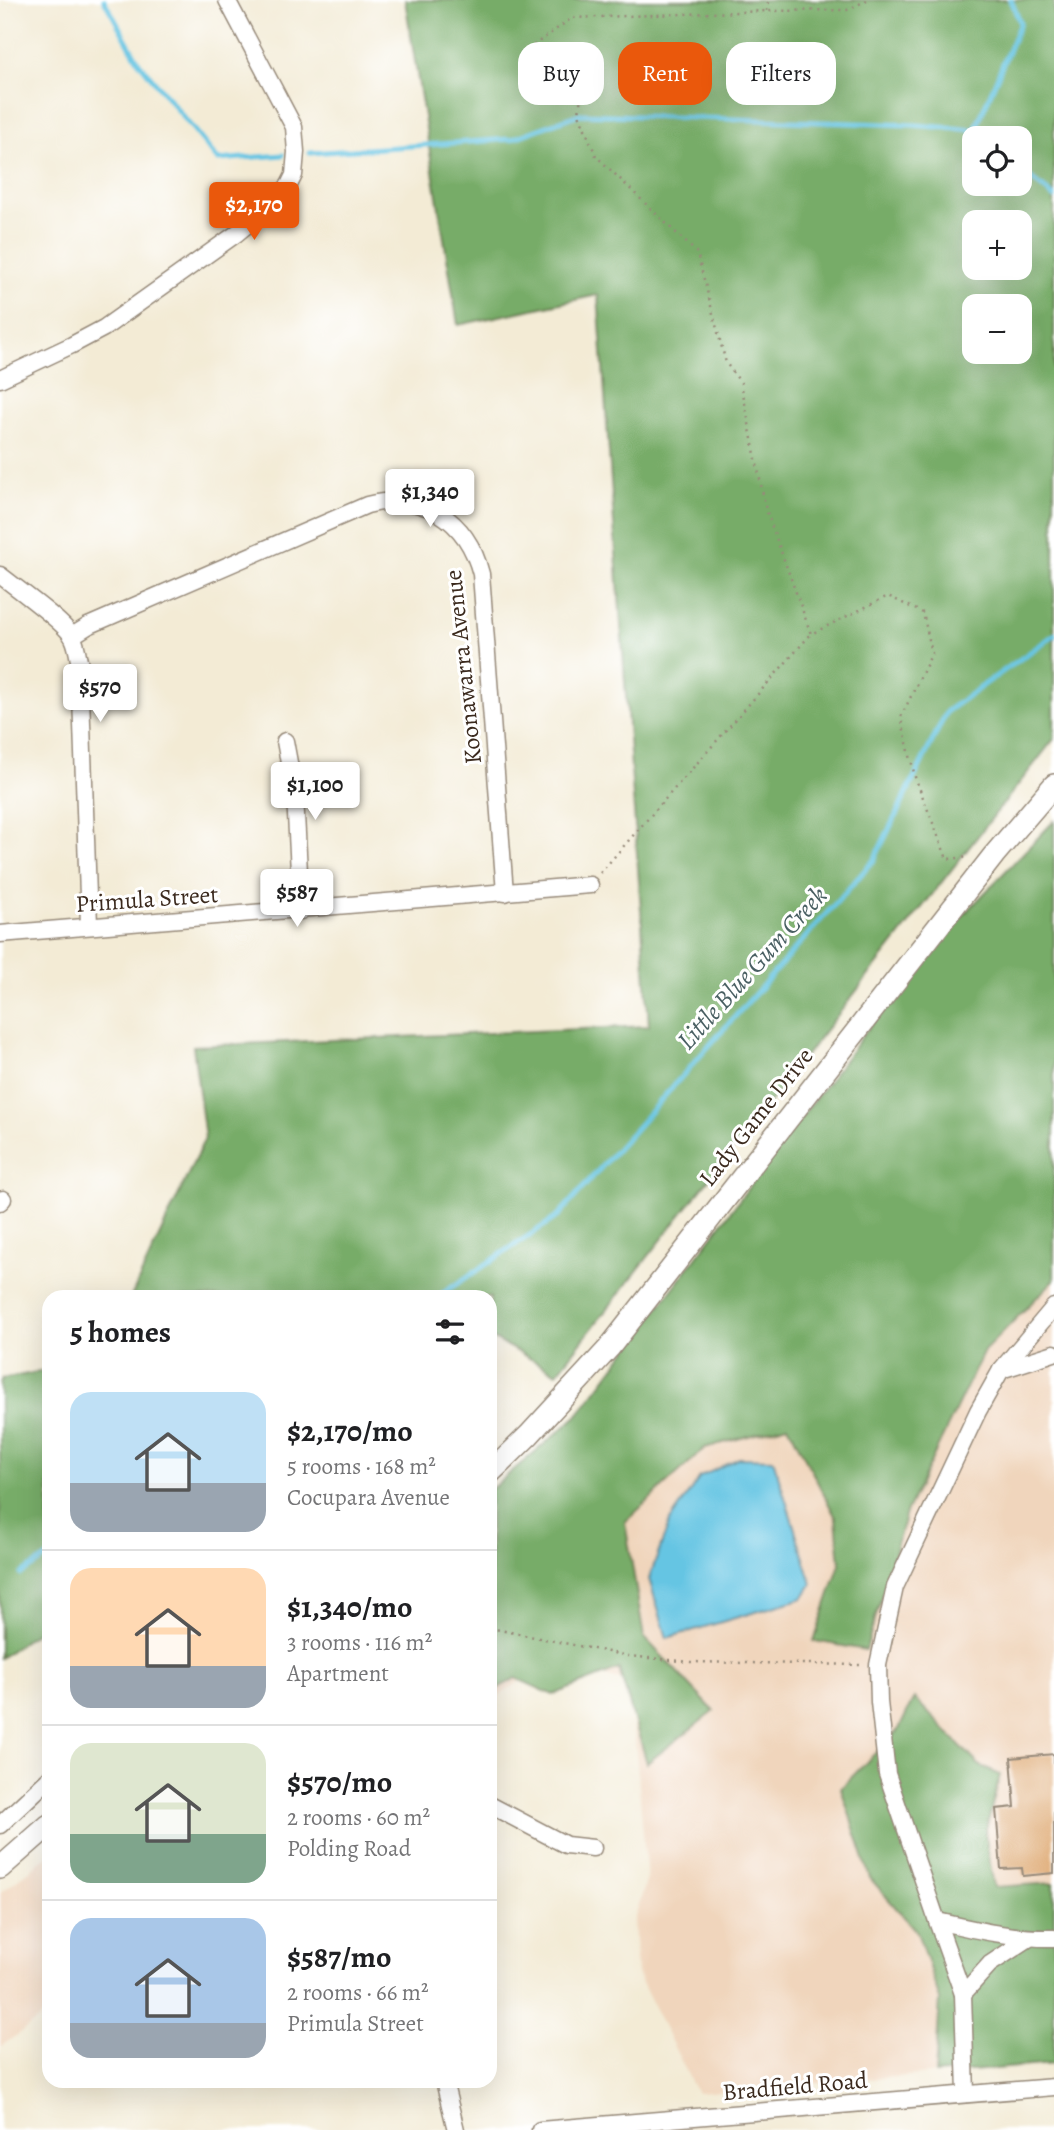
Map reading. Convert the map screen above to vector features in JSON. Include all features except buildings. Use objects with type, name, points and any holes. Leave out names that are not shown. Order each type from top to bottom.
[{"type":"main road","name":"Lady Game Drive","points":[[497,1465],[609,1349],[994,855],[1054,785]]},
{"type":"main road","points":[[0,1868],[42,1831]]},
{"type":"street","points":[[0,379],[104,328],[236,234],[275,202],[289,185],[294,175],[296,152],[293,127],[227,0]]},
{"type":"street","name":"Koonawarra Avenue","points":[[72,636],[88,626],[367,505],[409,502],[422,505],[446,518],[465,536],[481,574],[505,893]]},
{"type":"street","points":[[0,575],[72,636],[80,666],[89,925]]},
{"type":"street","points":[[285,741],[295,795],[302,911]]},
{"type":"street","name":"Primula Street","points":[[0,934],[590,885]]},
{"type":"street","points":[[966,2094],[963,1994],[887,1773],[878,1665],[895,1587],[978,1411],[1001,1370],[1054,1307]]},
{"type":"street","points":[[1001,1370],[1054,1353]]},
{"type":"street","points":[[0,1825],[42,1786]]},
{"type":"street","points":[[497,1809],[566,1845],[593,1848]]},
{"type":"street","points":[[937,1921],[1028,1939],[1054,1938]]},
{"type":"street","points":[[963,1994],[990,1964],[1028,1939]]},
{"type":"street","name":"Bradfield Road","points":[[541,2130],[1054,2087]]},
{"type":"street","points":[[446,2088],[456,2130]]},
{"type":"path","points":[[767,10],[768,0]]},
{"type":"path","points":[[811,634],[766,510],[741,383],[726,363],[697,253],[596,156],[579,114],[581,94],[520,55],[572,19],[767,10],[847,10],[867,0]]},
{"type":"path","points":[[590,885],[811,634],[888,596],[923,613],[932,653],[901,717],[915,777],[947,859],[994,855]]},
{"type":"path","points":[[497,1629],[628,1656],[691,1662],[878,1665]]},
{"type":"shaded area","points":[[1054,1038],[1054,2064],[697,2093],[637,1973],[634,1920],[647,1879],[630,1682],[546,1663],[497,1697],[497,1493]]},
{"type":"shaded area","points":[[42,1860],[42,2017],[0,2047],[0,1893]]},
{"type":"green space","points":[[405,0],[1054,0],[1054,739],[557,1373],[497,1341],[497,1290],[134,1290],[205,1138],[193,1046],[649,1026],[598,295],[458,325]]},
{"type":"green space","points":[[1054,821],[1054,1280],[984,1351],[906,1513],[866,1650],[814,1641],[840,1564],[836,1518],[788,1425],[705,1448],[625,1522],[644,1637],[714,1711],[647,1763],[619,1669],[553,1695],[516,1678],[497,1689],[497,1484],[577,1416],[918,962]]},
{"type":"green space","points":[[42,1371],[42,1628],[0,1658],[0,1383],[2,1379]]},
{"type":"green space","points":[[914,1698],[979,1765],[1000,1775],[985,1833],[994,1887],[1054,1883],[1054,2064],[935,2074],[940,2000],[917,1932],[870,1878],[841,1788],[899,1729]]},
{"type":"water","points":[[739,1458],[773,1459],[812,1584],[803,1598],[667,1638],[649,1579],[670,1521],[700,1477]]},
{"type":"waterway","name":"Little Blue Gum Creek","points":[[104,0],[139,62],[218,160],[283,155]]},
{"type":"waterway","points":[[977,126],[1020,23],[1011,0]]},
{"type":"waterway","name":"Little Blue Gum Creek","points":[[310,153],[512,139],[579,114],[962,129]]},
{"type":"waterway","points":[[1032,179],[1054,197]]},
{"type":"waterway","name":"Little Blue Gum Creek","points":[[448,1290],[557,1217],[874,860],[947,711],[1054,635]]},
{"type":"waterway","name":"Little Blue Gum Creek","points":[[21,1574],[42,1560]]}]
